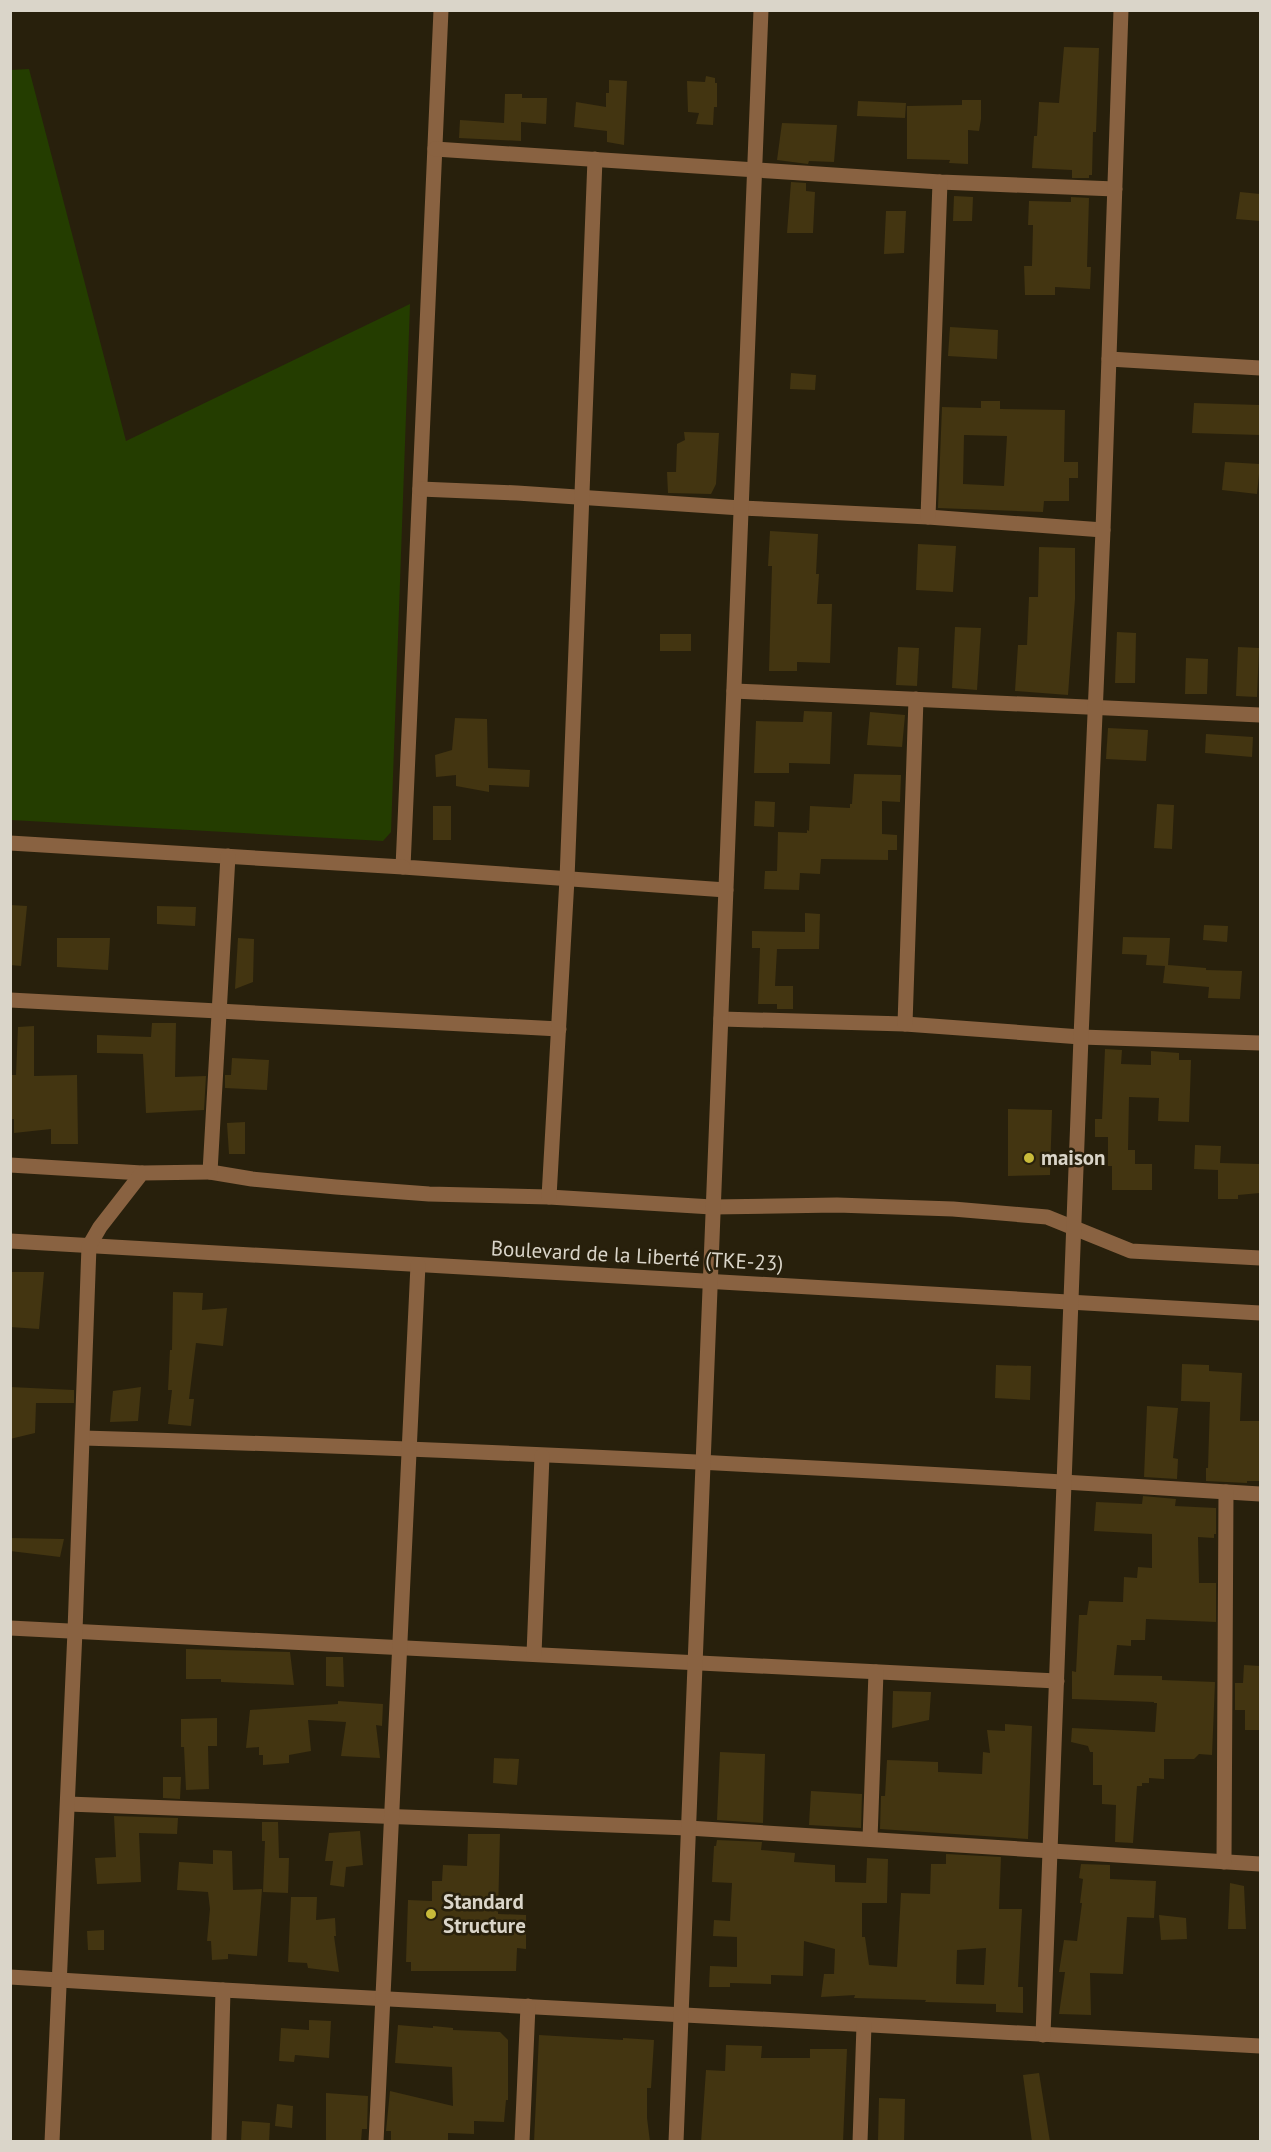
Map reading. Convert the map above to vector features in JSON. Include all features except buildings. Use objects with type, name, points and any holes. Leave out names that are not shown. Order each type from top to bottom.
[{"type":"street","points":[[403,867],[441,10]]},
{"type":"street","points":[[676,2142],[761,10]]},
{"type":"street","points":[[1043,2035],[1103,530],[1121,10]]},
{"type":"street","points":[[435,149],[940,182],[1115,189]]},
{"type":"street","points":[[549,1197],[567,879],[595,159]]},
{"type":"street","points":[[928,517],[940,182]]},
{"type":"street","points":[[1109,359],[1260,368]]},
{"type":"street","points":[[420,489],[928,517],[1103,530]]},
{"type":"street","points":[[734,691],[1260,715]]},
{"type":"street","points":[[905,1024],[916,699]]},
{"type":"street","points":[[10,843],[726,890]]},
{"type":"street","points":[[210,1172],[228,856]]},
{"type":"street","points":[[10,1000],[558,1029]]},
{"type":"street","points":[[721,1019],[905,1024],[1081,1037],[1260,1043]]},
{"type":"street","points":[[10,1165],[142,1173],[210,1172],[252,1179],[448,1195],[549,1197],[712,1207],[837,1205],[953,1209],[1047,1217],[1131,1251],[1260,1258]]},
{"type":"street","points":[[52,2142],[68,1804],[89,1246],[100,1227],[142,1173]]},
{"type":"street","name":"Boulevard de la Liberté (TKE-23)","points":[[10,1241],[1260,1313]]},
{"type":"street","points":[[376,2142],[418,1265]]},
{"type":"street","points":[[83,1438],[703,1463],[1260,1494]]},
{"type":"street","points":[[534,1654],[542,1456]]},
{"type":"street","points":[[1224,1862],[1226,1492]]},
{"type":"street","points":[[10,1628],[1057,1681]]},
{"type":"street","points":[[870,1839],[876,1672]]},
{"type":"street","points":[[68,1804],[688,1828],[1260,1864]]},
{"type":"street","points":[[10,1977],[1260,2046]]},
{"type":"street","points":[[219,2142],[223,1990]]},
{"type":"street","points":[[522,2142],[528,2006]]},
{"type":"street","points":[[860,2142],[864,2025]]},
{"type":"green space","points":[[29,69],[126,441],[410,304],[391,832],[383,841],[11,820],[10,70]]},
{"type":"place","name":"maison","points":[[1029,1158]]},
{"type":"place","name":"Standard Structure","points":[[431,1914]]}]
